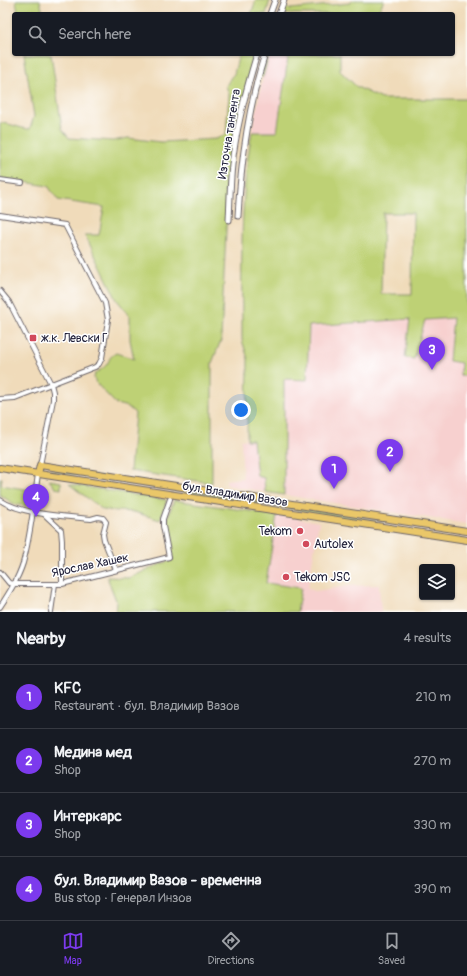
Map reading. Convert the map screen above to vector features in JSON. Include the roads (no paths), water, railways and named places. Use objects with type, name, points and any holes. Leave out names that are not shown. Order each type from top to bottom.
[{"type":"main road","points":[[38,474],[40,465]]},
{"type":"main road","name":"бул. Владимир Вазов","points":[[40,465],[467,531]]},
{"type":"main road","name":"бул. Владимир Вазов","points":[[0,468],[467,540]]},
{"type":"street","points":[[271,12],[275,0]]},
{"type":"street","points":[[280,12],[284,0]]},
{"type":"street","name":"Източна тангента","points":[[229,220],[232,164],[247,87],[256,56]]},
{"type":"street","name":"Източна тангента","points":[[238,216],[246,133],[252,102],[264,56]]},
{"type":"street","points":[[0,180],[22,183]]},
{"type":"street","points":[[0,216],[65,225],[105,303],[108,320],[101,361],[95,367],[15,398],[0,399]]},
{"type":"street","points":[[0,291],[9,302],[51,384],[54,396],[40,465]]},
{"type":"street","points":[[0,607],[14,584],[23,563],[33,511],[38,474]]},
{"type":"street","name":"Ярослав Хашек","points":[[14,584],[62,584],[169,557],[163,519],[170,499]]},
{"type":"street","points":[[0,500],[12,507],[44,513],[91,519],[98,517],[103,518],[106,522],[103,534],[104,540],[116,570]]},
{"type":"street","points":[[44,513],[61,530],[62,584]]},
{"type":"street","points":[[0,572],[9,582],[14,584]]},
{"type":"street","points":[[51,612],[55,584]]},
{"type":"place","name":"ж.к. Левски Г","points":[[33,338]]},
{"type":"place","name":"Интеркарс","points":[[432,370]]},
{"type":"place","name":"Медина мед","points":[[390,472]]},
{"type":"place","name":"KFC","points":[[334,489]]},
{"type":"place","name":"бул. Владимир Вазов - временна","points":[[36,517]]},
{"type":"place","name":"Tekom","points":[[300,531]]},
{"type":"place","name":"Autolex","points":[[306,544]]},
{"type":"place","name":"Tekom JSC","points":[[286,577]]}]
